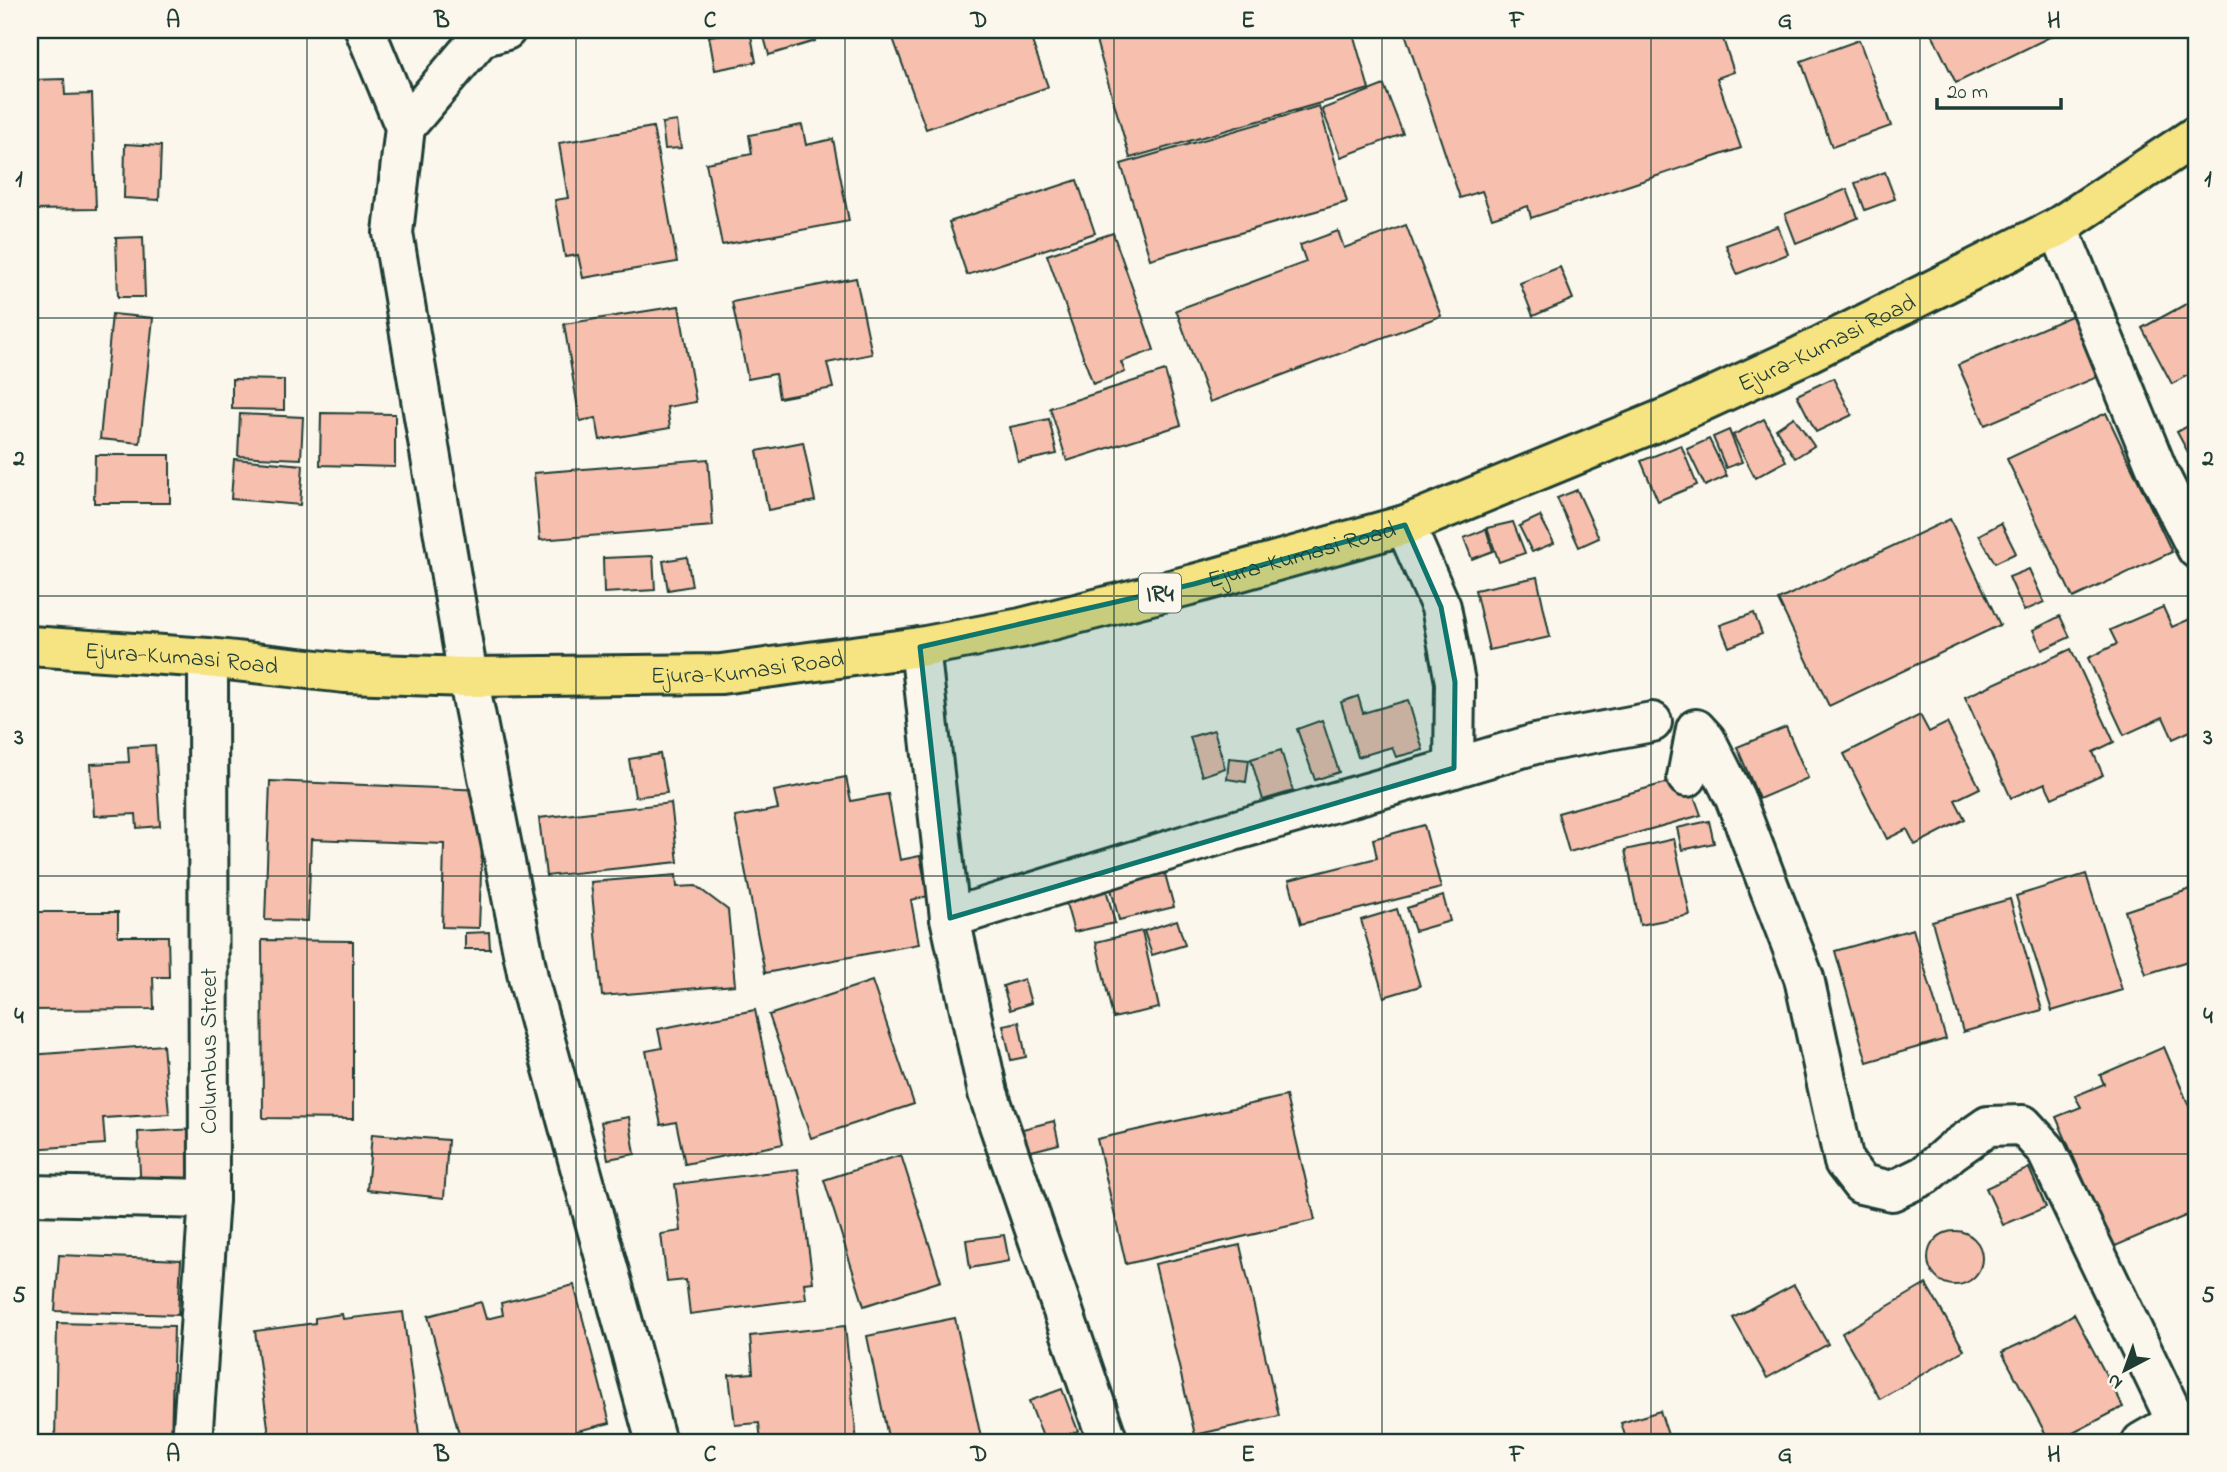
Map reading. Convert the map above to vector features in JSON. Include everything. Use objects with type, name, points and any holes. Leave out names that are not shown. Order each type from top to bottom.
[{"type":"main road","name":"Ejura-Kumasi Road","points":[[30,646],[208,658],[345,673],[468,677],[721,674],[920,647],[1035,625],[1405,525],[1720,394],[2059,226],[2197,135]]},
{"type":"street","points":[[365,30],[405,127],[393,233],[468,677],[529,982],[656,1442]]},
{"type":"street","points":[[405,127],[488,32]]},
{"type":"street","points":[[2059,226],[2159,474],[2197,550]]},
{"type":"street","points":[[1405,525],[1441,607],[1455,682],[1454,768]]},
{"type":"street","points":[[920,647],[950,918],[988,1093],[1108,1442]]},
{"type":"street","name":"Columbus Street","points":[[192,1442],[209,1199],[208,658]]},
{"type":"street","points":[[950,918],[1212,837],[1535,744],[1652,722]]},
{"type":"street","points":[[1687,777],[1696,729],[1706,740],[1735,797],[1804,978],[1844,1162],[1861,1184],[1892,1191],[1924,1175],[1988,1126],[2022,1125],[2046,1150],[2180,1433],[2143,1442]]},
{"type":"street","points":[[30,1195],[209,1199]]},
{"type":"highlighted area","points":[[1405,525],[1441,607],[1455,682],[1454,768],[950,918],[920,647],[1194,584]]},
{"type":"building","points":[[750,30],[756,62],[715,70],[709,36]]},
{"type":"building","points":[[762,30],[812,30],[815,41],[769,55]]},
{"type":"building","points":[[890,30],[1028,30],[1048,87],[926,129]]},
{"type":"building","points":[[1093,30],[1352,30],[1369,89],[1130,158]]},
{"type":"building","points":[[1404,30],[1720,30],[1734,72],[1717,78],[1741,148],[1531,218],[1528,206],[1492,218],[1482,191],[1460,198]]},
{"type":"building","points":[[1930,30],[2061,30],[2062,31],[1956,83]]},
{"type":"building","points":[[1859,40],[1891,126],[1832,147],[1801,61]]},
{"type":"building","points":[[64,79],[65,95],[92,94],[96,209],[30,210],[30,80]]},
{"type":"building","points":[[1384,85],[1403,134],[1341,157],[1322,109]]},
{"type":"building","points":[[1319,106],[1347,202],[1150,259],[1121,164]]},
{"type":"building","points":[[677,121],[681,148],[665,149],[662,123]]},
{"type":"building","points":[[802,125],[806,145],[833,139],[849,221],[722,245],[706,163],[752,154],[749,135]]},
{"type":"building","points":[[653,127],[677,262],[583,278],[578,255],[565,257],[555,200],[568,198],[559,143]]},
{"type":"building","points":[[125,144],[161,146],[159,200],[124,198]]},
{"type":"building","points":[[1885,172],[1895,199],[1865,210],[1855,183]]},
{"type":"building","points":[[1077,180],[1095,233],[967,275],[949,222]]},
{"type":"building","points":[[1847,189],[1858,218],[1796,243],[1785,214]]},
{"type":"building","points":[[1406,225],[1441,316],[1210,402],[1176,310],[1306,262],[1300,245],[1338,231],[1344,248]]},
{"type":"building","points":[[1778,226],[1788,254],[1737,274],[1726,245]]},
{"type":"building","points":[[1113,233],[1154,350],[1121,362],[1125,372],[1093,384],[1047,255]]},
{"type":"building","points":[[143,237],[145,297],[118,297],[116,238]]},
{"type":"building","points":[[1560,267],[1573,299],[1533,316],[1520,283]]},
{"type":"building","points":[[856,278],[872,354],[827,363],[833,388],[779,398],[775,374],[748,379],[732,302]]},
{"type":"building","points":[[2197,298],[2197,370],[2172,384],[2142,328]]},
{"type":"building","points":[[679,306],[696,402],[667,407],[670,428],[600,440],[596,418],[580,421],[564,324]]},
{"type":"building","points":[[2085,310],[2111,371],[1985,425],[1958,365]]},
{"type":"building","points":[[112,314],[153,318],[140,443],[100,439]]},
{"type":"building","points":[[30,363],[37,363],[36,439],[30,439]]},
{"type":"building","points":[[1165,371],[1181,425],[1067,461],[1050,408]]},
{"type":"building","points":[[1833,378],[1852,415],[1816,432],[1797,395]]},
{"type":"building","points":[[232,379],[284,380],[284,410],[232,409]]},
{"type":"building","points":[[321,413],[395,414],[395,467],[320,465]]},
{"type":"building","points":[[2106,413],[2172,552],[2073,598],[2007,459]]},
{"type":"building","points":[[240,414],[303,417],[301,459],[238,456]]},
{"type":"building","points":[[1794,417],[1814,446],[1795,458],[1776,429]]},
{"type":"building","points":[[1049,419],[1057,454],[1018,462],[1010,427]]},
{"type":"building","points":[[1764,419],[1786,461],[1755,478],[1733,435]]},
{"type":"building","points":[[2197,421],[2197,469],[2177,432]]},
{"type":"building","points":[[1729,430],[1742,462],[1726,468],[1713,437]]},
{"type":"building","points":[[1709,439],[1727,476],[1705,486],[1687,449]]},
{"type":"building","points":[[803,442],[815,501],[768,510],[757,451]]},
{"type":"building","points":[[1681,445],[1697,485],[1658,501],[1641,461]]},
{"type":"building","points":[[95,455],[170,455],[170,503],[94,503]]},
{"type":"building","points":[[234,459],[303,465],[300,505],[231,499]]},
{"type":"building","points":[[708,459],[713,526],[540,540],[534,473]]},
{"type":"building","points":[[1577,490],[1599,538],[1579,547],[1557,498]]},
{"type":"building","points":[[1540,516],[1554,543],[1532,552],[1519,526]]},
{"type":"building","points":[[1950,519],[2000,625],[1829,706],[1778,600]]},
{"type":"building","points":[[1513,522],[1525,553],[1499,562],[1487,528]]},
{"type":"building","points":[[2001,523],[2016,553],[1995,563],[1979,535]]},
{"type":"building","points":[[1486,529],[1493,551],[1472,559],[1464,538]]},
{"type":"building","points":[[653,556],[655,590],[604,593],[603,558]]},
{"type":"building","points":[[687,557],[692,586],[668,590],[663,561]]},
{"type":"building","points":[[2029,569],[2044,602],[2024,611],[2009,577]]},
{"type":"building","points":[[1537,577],[1550,637],[1489,650],[1475,590]]},
{"type":"building","points":[[2163,607],[2172,627],[2190,619],[2197,636],[2197,728],[2173,739],[2163,717],[2124,735],[2088,658],[2117,644],[2110,630]]},
{"type":"building","points":[[1754,613],[1762,634],[1729,647],[1720,625]]},
{"type":"building","points":[[2060,616],[2070,637],[2042,650],[2033,630]]},
{"type":"building","points":[[2071,649],[2114,742],[2093,752],[2103,775],[2052,798],[2045,783],[2011,798],[1965,697]]},
{"type":"building","points":[[1358,696],[1363,713],[1408,700],[1423,750],[1396,757],[1392,747],[1358,757],[1341,702]]},
{"type":"building","points":[[1920,715],[1929,732],[1947,723],[1980,788],[1955,800],[1965,819],[1915,845],[1907,829],[1887,839],[1844,754]]},
{"type":"building","points":[[1322,720],[1339,772],[1315,780],[1297,729]]},
{"type":"building","points":[[1786,727],[1808,778],[1759,799],[1737,747]]},
{"type":"building","points":[[1214,730],[1225,768],[1202,776],[1190,737]]},
{"type":"building","points":[[155,745],[160,826],[137,828],[136,814],[94,816],[91,764],[129,762],[128,747]]},
{"type":"building","points":[[1281,750],[1293,791],[1263,800],[1251,759]]},
{"type":"building","points":[[660,754],[667,793],[635,797],[629,759]]},
{"type":"building","points":[[1229,758],[1249,760],[1246,782],[1227,779]]},
{"type":"building","points":[[846,777],[851,801],[888,794],[900,860],[920,856],[928,896],[911,900],[919,944],[765,973],[735,817],[778,809],[774,791]]},
{"type":"building","points":[[1687,777],[1701,815],[1569,852],[1558,813]]},
{"type":"building","points":[[270,781],[484,790],[479,928],[442,927],[444,844],[311,839],[308,921],[265,920]]},
{"type":"building","points":[[671,803],[678,862],[546,876],[539,818]]},
{"type":"building","points":[[1709,821],[1714,843],[1682,850],[1677,828]]},
{"type":"building","points":[[1424,825],[1441,888],[1301,924],[1289,880],[1377,858],[1373,839]]},
{"type":"building","points":[[1674,839],[1690,915],[1640,925],[1625,850]]},
{"type":"building","points":[[1161,859],[1174,907],[1119,920],[1107,873]]},
{"type":"building","points":[[2086,874],[2122,990],[2052,1011],[2016,896]]},
{"type":"building","points":[[676,875],[677,887],[696,886],[728,910],[735,985],[602,996],[591,882]]},
{"type":"building","points":[[1105,885],[1115,923],[1074,932],[1064,896]]},
{"type":"building","points":[[2197,887],[2197,963],[2192,964],[2191,960],[2146,974],[2125,911]]},
{"type":"building","points":[[1443,896],[1450,921],[1415,931],[1407,908]]},
{"type":"building","points":[[2010,899],[2042,1010],[1963,1032],[1932,921]]},
{"type":"building","points":[[1397,909],[1420,986],[1384,997],[1361,920]]},
{"type":"building","points":[[30,912],[118,912],[118,936],[168,936],[169,977],[153,977],[154,1009],[30,1010]]},
{"type":"building","points":[[1177,920],[1185,945],[1152,955],[1144,931]]},
{"type":"building","points":[[1913,929],[1946,1039],[1867,1062],[1835,951]]},
{"type":"building","points":[[1142,931],[1159,1008],[1113,1018],[1096,942]]},
{"type":"building","points":[[489,932],[490,949],[465,949],[465,933]]},
{"type":"building","points":[[262,940],[353,941],[353,1119],[263,1118]]},
{"type":"building","points":[[1024,979],[1031,1003],[1010,1010],[1003,986]]},
{"type":"building","points":[[872,981],[914,1104],[811,1138],[769,1015]]},
{"type":"building","points":[[755,1010],[783,1144],[685,1164],[676,1122],[661,1125],[646,1051],[662,1048],[658,1029]]},
{"type":"building","points":[[1019,1022],[1026,1057],[1011,1060],[1003,1025]]},
{"type":"building","points":[[163,1045],[169,1114],[103,1118],[105,1144],[30,1149],[30,1055]]},
{"type":"building","points":[[2164,1047],[2197,1125],[2197,1211],[2113,1247],[2056,1117],[2081,1107],[2075,1096],[2104,1084],[2100,1075]]},
{"type":"building","points":[[1286,1096],[1315,1220],[1126,1264],[1097,1139]]},
{"type":"building","points":[[629,1117],[635,1154],[608,1159],[601,1122]]},
{"type":"building","points":[[1054,1121],[1059,1144],[1020,1154],[1015,1131]]},
{"type":"building","points":[[197,1129],[200,1191],[141,1194],[138,1132]]},
{"type":"building","points":[[372,1134],[448,1140],[444,1198],[367,1190]]},
{"type":"building","points":[[901,1155],[941,1281],[864,1306],[824,1180]]},
{"type":"building","points":[[2029,1168],[2046,1207],[2003,1225],[1986,1188]]},
{"type":"building","points":[[798,1169],[813,1282],[804,1283],[806,1299],[690,1314],[686,1280],[667,1282],[661,1234],[681,1231],[675,1184]]},
{"type":"building","points":[[1955,1231],[1974,1239],[1982,1258],[1974,1277],[1955,1285],[1936,1277],[1928,1258],[1936,1239]]},
{"type":"building","points":[[1004,1235],[1009,1261],[970,1268],[966,1240]]},
{"type":"building","points":[[1240,1245],[1279,1416],[1195,1435],[1155,1264]]},
{"type":"building","points":[[59,1255],[181,1260],[178,1315],[55,1311]]},
{"type":"building","points":[[1926,1284],[1964,1350],[1880,1399],[1842,1333]]},
{"type":"building","points":[[574,1285],[610,1423],[577,1431],[580,1442],[461,1442],[428,1316],[481,1302],[486,1319],[503,1315],[501,1303]]},
{"type":"building","points":[[1794,1285],[1828,1344],[1767,1378],[1733,1318]]},
{"type":"building","points":[[403,1312],[420,1442],[270,1442],[255,1331],[315,1323],[315,1318],[342,1314],[343,1319]]},
{"type":"building","points":[[2074,1314],[2123,1407],[2056,1442],[2050,1442],[2002,1352],[2035,1337]]},
{"type":"building","points":[[955,1318],[982,1442],[889,1442],[867,1336]]},
{"type":"building","points":[[57,1323],[174,1326],[171,1442],[55,1442]]},
{"type":"building","points":[[845,1326],[857,1442],[761,1442],[759,1423],[735,1425],[729,1375],[753,1373],[750,1336]]},
{"type":"building","points":[[1062,1389],[1078,1431],[1045,1442],[1029,1401]]},
{"type":"building","points":[[1660,1411],[1670,1441],[1627,1442],[1621,1423]]}]
